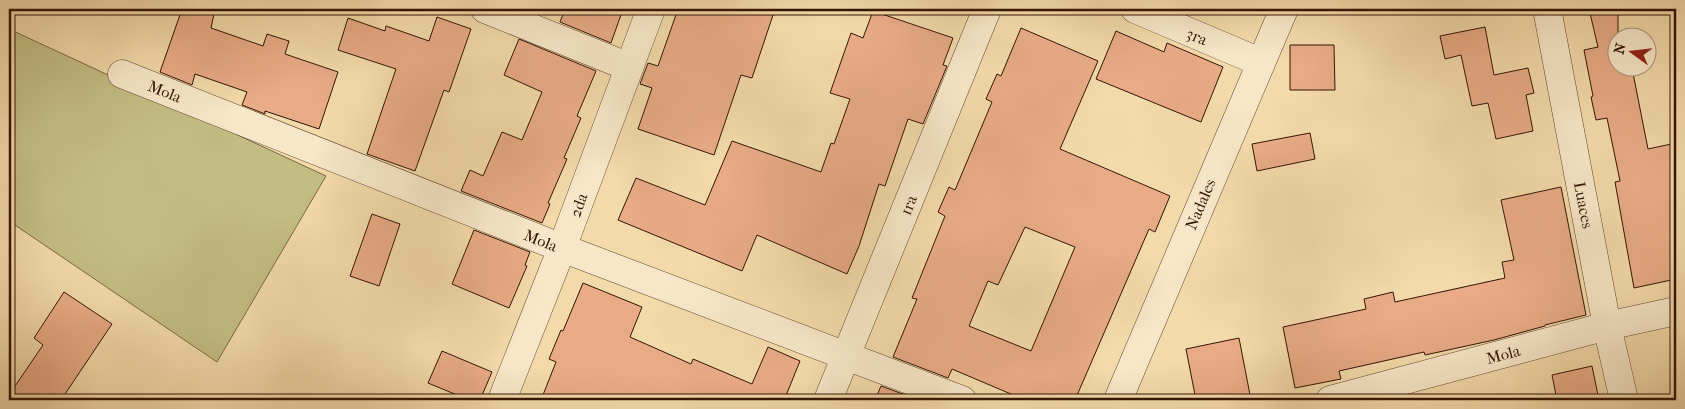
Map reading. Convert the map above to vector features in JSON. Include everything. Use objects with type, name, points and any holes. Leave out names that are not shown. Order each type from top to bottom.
[{"type":"street","points":[[485,9],[630,67]]},
{"type":"street","name":"2da","points":[[502,400],[562,248],[651,9]]},
{"type":"street","name":"1ra","points":[[828,400],[987,9]]},
{"type":"street","name":"3ra","points":[[1135,9],[1260,62]]},
{"type":"street","name":"Nadales","points":[[1118,400],[1284,9]]},
{"type":"street","name":"Luaces","points":[[1547,9],[1607,326],[1624,400]]},
{"type":"street","name":"Mola","points":[[122,74],[562,248],[962,400]]},
{"type":"street","name":"Mola","points":[[1330,400],[1607,326],[1676,311]]},
{"type":"shaded area","points":[[9,29],[326,176],[217,362],[9,221]]},
{"type":"building","points":[[182,9],[215,9],[211,28],[263,46],[267,34],[289,41],[285,54],[338,72],[319,129],[265,111],[265,114],[242,105],[247,92],[195,74],[192,85],[160,72]]},
{"type":"building","points":[[565,9],[623,9],[611,43],[560,22]]},
{"type":"building","points":[[678,9],[775,9],[752,78],[741,75],[714,155],[638,129],[652,88],[640,84],[648,63],[658,66]]},
{"type":"building","points":[[1589,9],[1618,9],[1618,28],[1608,28],[1608,78],[1634,78],[1648,149],[1676,143],[1676,279],[1634,288],[1615,182],[1620,181],[1607,118],[1596,120],[1591,97],[1593,96],[1584,50],[1598,47]]},
{"type":"building","points":[[873,11],[953,38],[943,65],[947,66],[923,124],[908,119],[885,186],[879,184],[859,246],[847,274],[757,235],[742,271],[618,220],[636,178],[705,205],[732,141],[821,172],[831,143],[834,144],[850,99],[830,93],[851,33],[863,38]]},
{"type":"building","points":[[437,17],[471,29],[449,92],[444,90],[415,171],[367,154],[396,69],[338,50],[348,18],[385,31],[386,26],[429,41]]},
{"type":"building","points":[[1485,27],[1494,75],[1528,68],[1534,93],[1526,95],[1533,131],[1496,139],[1488,103],[1472,106],[1461,55],[1445,59],[1440,36]]},
{"type":"building","points":[[1021,28],[1098,61],[1060,149],[1170,196],[1155,232],[1149,229],[1075,400],[1025,400],[952,369],[948,378],[893,357],[917,299],[912,298],[945,216],[938,212],[949,187],[955,190],[992,102],[986,99],[997,74],[1001,76]],"holes":[[[1025,227],[1075,247],[1031,351],[969,326],[988,281],[998,285]]]},
{"type":"building","points":[[1116,31],[1164,52],[1167,43],[1223,67],[1201,122],[1096,79]]},
{"type":"building","points":[[519,39],[596,71],[577,116],[581,118],[564,158],[567,159],[548,203],[550,204],[542,223],[461,191],[470,170],[483,176],[502,132],[522,140],[542,92],[504,75]]},
{"type":"building","points":[[1290,45],[1334,45],[1335,90],[1290,90]]},
{"type":"building","points":[[1310,133],[1315,159],[1257,171],[1252,144]]},
{"type":"building","points":[[1561,187],[1586,315],[1494,340],[1425,355],[1424,352],[1339,371],[1341,379],[1295,388],[1283,327],[1366,309],[1364,299],[1393,292],[1395,302],[1505,278],[1502,262],[1514,260],[1501,200]]},
{"type":"building","points":[[372,214],[400,224],[379,286],[350,276]]},
{"type":"building","points":[[474,230],[530,252],[525,265],[527,266],[509,308],[452,284]]},
{"type":"building","points":[[583,283],[642,307],[630,337],[691,364],[693,359],[752,384],[768,347],[800,361],[785,398],[790,400],[541,400],[556,362],[549,359]]},
{"type":"building","points":[[64,292],[112,324],[61,400],[9,400],[9,395],[43,345],[34,338]]},
{"type":"building","points":[[1239,338],[1251,400],[1196,400],[1186,349]]},
{"type":"building","points":[[442,351],[492,372],[480,400],[469,400],[428,383]]},
{"type":"building","points":[[1592,366],[1599,400],[1557,400],[1552,375]]},
{"type":"building","points":[[881,386],[919,400],[875,400]]}]
